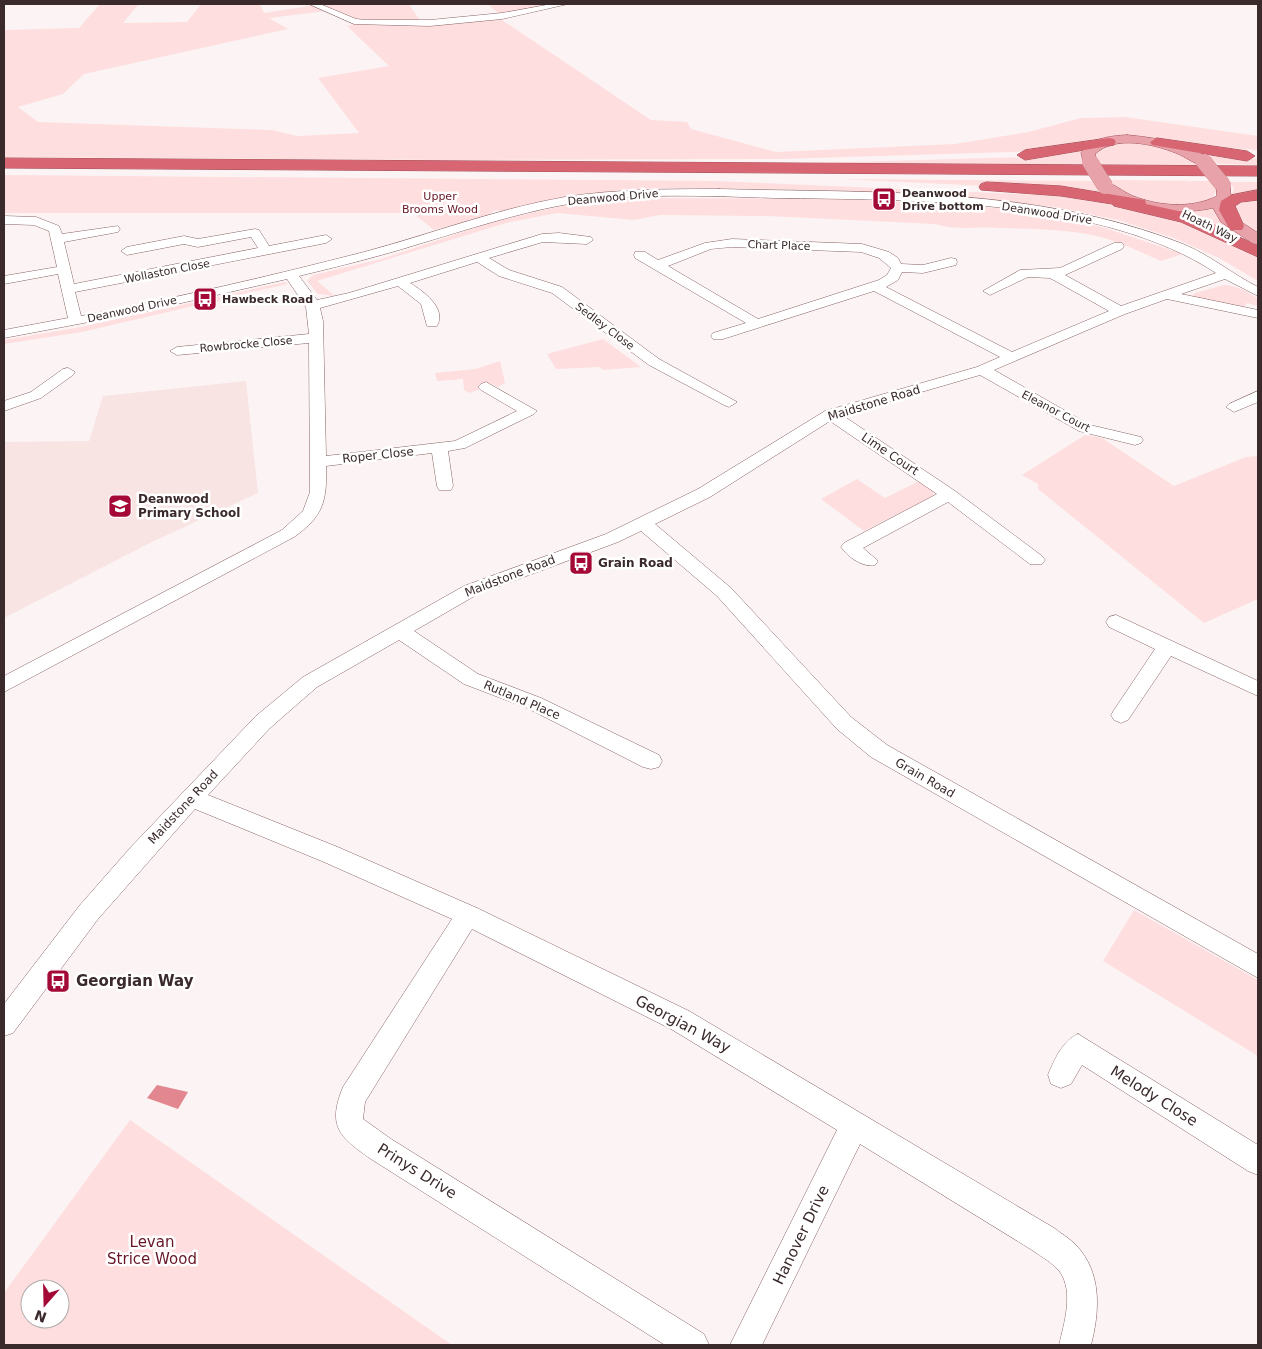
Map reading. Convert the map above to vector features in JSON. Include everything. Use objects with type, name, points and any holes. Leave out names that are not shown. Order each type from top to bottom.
[{"type":"highway","points":[[679,167],[706,164],[1026,155],[1109,142]]},
{"type":"highway","points":[[1157,142],[1225,154],[1258,156]]},
{"type":"highway","points":[[4,163],[1258,171]]},
{"type":"highway","points":[[4,170],[1258,178]]},
{"type":"highway","points":[[638,174],[691,178],[1002,188],[1069,192],[1140,203]]},
{"type":"highway","points":[[1002,188],[1077,195],[1176,214],[1258,251]]},
{"type":"highway","points":[[1222,195],[1258,194]]},
{"type":"highway","points":[[1236,226],[1227,210],[1227,204],[1237,198],[1258,194]]},
{"type":"main road","name":"Hoath Way","points":[[1109,142],[1134,140],[1157,142],[1186,150],[1204,162],[1222,195],[1222,215],[1258,240]]},
{"type":"main road","points":[[1109,142],[1090,150],[1088,158],[1105,186],[1116,194],[1140,203],[1194,208],[1222,195]]},
{"type":"main road","name":"Hoath Way","points":[[1160,206],[1196,217],[1258,251]]},
{"type":"street","points":[[313,4],[354,21],[367,23],[430,23],[502,16],[564,4]]},
{"type":"street","name":"Deanwood Drive","points":[[4,334],[75,321],[290,274],[397,247],[536,207],[617,195],[683,192],[890,196],[1035,209],[1100,222],[1152,237],[1202,258],[1236,283],[1258,292]]},
{"type":"street","points":[[4,220],[29,220],[55,229],[75,321]]},
{"type":"street","name":"Wollaston Close","points":[[69,289],[266,251],[330,244],[318,226]]},
{"type":"street","points":[[58,239],[114,229]]},
{"type":"street","name":"Wollaston Close","points":[[127,251],[184,240],[198,243],[255,233],[266,251]]},
{"type":"street","points":[[314,305],[400,282],[547,237],[587,240]]},
{"type":"street","points":[[352,245],[380,240]]},
{"type":"street","name":"Chart Place","points":[[658,265],[709,246],[732,243],[862,248],[884,255],[893,261],[896,268]]},
{"type":"street","points":[[1053,274],[1108,252],[1118,246]]},
{"type":"street","points":[[640,255],[756,323]]},
{"type":"street","name":"Sedley Close","points":[[479,258],[511,276],[551,287],[654,362],[729,402]]},
{"type":"street","points":[[718,336],[876,286],[893,277],[896,268],[923,269],[951,262]]},
{"type":"street","points":[[4,280],[64,269]]},
{"type":"street","points":[[990,291],[1029,272],[1053,274],[1120,311]]},
{"type":"street","points":[[4,685],[294,530],[310,515],[317,502],[318,462],[314,305],[290,274]]},
{"type":"street","name":"Maidstone Road","points":[[4,1024],[89,912],[190,798],[263,722],[298,690],[398,630],[471,590],[612,538],[643,524],[734,476],[802,430],[830,414],[982,370],[1120,311],[1225,274]]},
{"type":"street","name":"Deanwood Drive","points":[[1225,274],[1258,286]]},
{"type":"street","points":[[400,282],[427,303],[432,310],[432,323]]},
{"type":"street","points":[[876,286],[1012,358]]},
{"type":"street","points":[[1166,295],[1254,311]]},
{"type":"street","name":"Rowbrocke Close","points":[[177,351],[316,338]]},
{"type":"street","name":"Eleanor Court","points":[[982,370],[1085,428],[1135,440]]},
{"type":"street","points":[[4,406],[36,396],[68,372]]},
{"type":"street","name":"Roper Close","points":[[318,462],[439,448],[469,441],[529,411],[486,387]]},
{"type":"street","points":[[1234,407],[1258,396]]},
{"type":"street","name":"Lime Court","points":[[830,414],[949,495],[1036,560]]},
{"type":"street","points":[[439,448],[445,486]]},
{"type":"street","points":[[869,560],[850,547],[949,495]]},
{"type":"street","name":"Grain Road","points":[[643,524],[724,592],[844,723],[878,751],[1258,967]]},
{"type":"street","points":[[1116,622],[1258,688]]},
{"type":"street","name":"Rutland Place","points":[[398,630],[471,678],[534,703],[652,761]]},
{"type":"street","points":[[1121,715],[1167,646]]},
{"type":"street","name":"Georgian Way","points":[[190,798],[332,855],[468,915],[680,1020],[1044,1239],[1071,1262],[1081,1286],[1081,1324],[1075,1345]]},
{"type":"street","name":"Prinys Drive","points":[[468,915],[353,1096],[347,1117],[350,1126],[381,1149],[693,1345]]},
{"type":"street","name":"Melody Close","points":[[1061,1075],[1078,1047],[1258,1161]]},
{"type":"street","name":"Hanover Drive","points":[[746,1345],[855,1124]]},
{"type":"shaded area","name":"Deanwood Primary School","points":[[246,381],[258,493],[150,543],[4,618],[4,442],[89,441],[103,396]]},
{"type":"shaded area","points":[[157,1085],[188,1092],[178,1109],[147,1098]]},
{"type":"green space","points":[[100,4],[139,4],[123,23],[187,22],[201,4],[260,4],[264,13],[315,5],[326,11],[269,18],[288,29],[84,74],[63,94],[18,107],[38,122],[272,130],[297,136],[359,133],[318,78],[389,66],[347,26],[356,24],[499,18],[651,120],[687,122],[691,129],[776,152],[955,144],[1028,132],[1081,118],[1125,117],[1258,136],[1258,150],[1154,139],[1043,151],[781,159],[458,160],[4,157],[4,30],[79,28]]},
{"type":"green space","points":[[317,4],[409,4],[421,22],[357,19]]},
{"type":"green space","points":[[488,4],[553,4],[499,14]]},
{"type":"green space","points":[[1129,143],[1148,144],[1166,148],[1184,155],[1199,166],[1098,165],[1094,154],[1101,148]]},
{"type":"green space","points":[[1082,149],[1080,157],[1084,165],[813,163],[1025,157]]},
{"type":"green space","points":[[1198,153],[1258,159],[1258,165],[1219,164]]},
{"type":"green space","name":"Upper Brooms Wood","points":[[4,175],[715,181],[1063,196],[1181,217],[1258,257],[1258,281],[1219,258],[1174,238],[1118,220],[1055,207],[980,199],[852,191],[686,188],[627,189],[566,198],[504,212],[496,210],[484,217],[434,230],[413,213],[4,213]]},
{"type":"green space","points":[[841,179],[1095,181],[1114,198],[1030,188]]},
{"type":"green space","points":[[1108,180],[1212,181],[1217,189],[1211,200],[1184,205],[1156,204],[1130,196]]},
{"type":"green space","points":[[1228,182],[1258,182],[1258,192],[1232,194],[1234,188]]},
{"type":"green space","points":[[1258,197],[1258,233],[1235,217],[1232,204]]},
{"type":"green space","points":[[632,198],[851,199],[1029,211],[1102,227],[1183,254],[1161,261],[1101,237],[1046,230],[960,228],[935,224],[767,216],[660,215],[634,220],[557,213],[506,223],[317,281],[335,296],[318,294],[307,281],[313,275],[381,259],[496,221],[576,203]]},
{"type":"green space","points":[[1215,209],[1240,235],[1234,236],[1186,212]]},
{"type":"green space","points":[[285,282],[288,284],[243,294],[243,301],[211,302],[82,332],[4,344],[4,340],[81,327]]},
{"type":"green space","points":[[1224,285],[1238,288],[1250,294],[1258,299],[1258,306],[1247,303],[1244,307],[1197,299],[1192,296],[1195,293]]},
{"type":"green space","points":[[603,339],[641,367],[603,370],[600,367],[556,369],[547,354]]},
{"type":"green space","points":[[500,361],[505,383],[498,387],[490,383],[486,387],[469,393],[464,390],[463,379],[437,381],[435,373],[476,369]]},
{"type":"green space","points":[[1085,435],[1102,438],[1174,486],[1246,457],[1258,456],[1258,599],[1204,623],[1038,489],[1038,484],[1022,475]]},
{"type":"green space","points":[[857,479],[885,498],[919,481],[933,490],[934,496],[864,531],[821,499]]},
{"type":"green space","points":[[1134,910],[1258,980],[1258,1056],[1103,961]]},
{"type":"green space","name":"Levan Strice Wood","points":[[130,1120],[452,1345],[4,1345],[4,1293]]},
{"type":"place","name":"Deanwood Drive bottom","points":[[884,199]]},
{"type":"place","name":"Hawbeck Road","points":[[205,299]]},
{"type":"place","name":"Deanwood Primary School","points":[[120,506]]},
{"type":"place","name":"Grain Road","points":[[581,563]]},
{"type":"place","name":"Georgian Way","points":[[58,981]]}]
